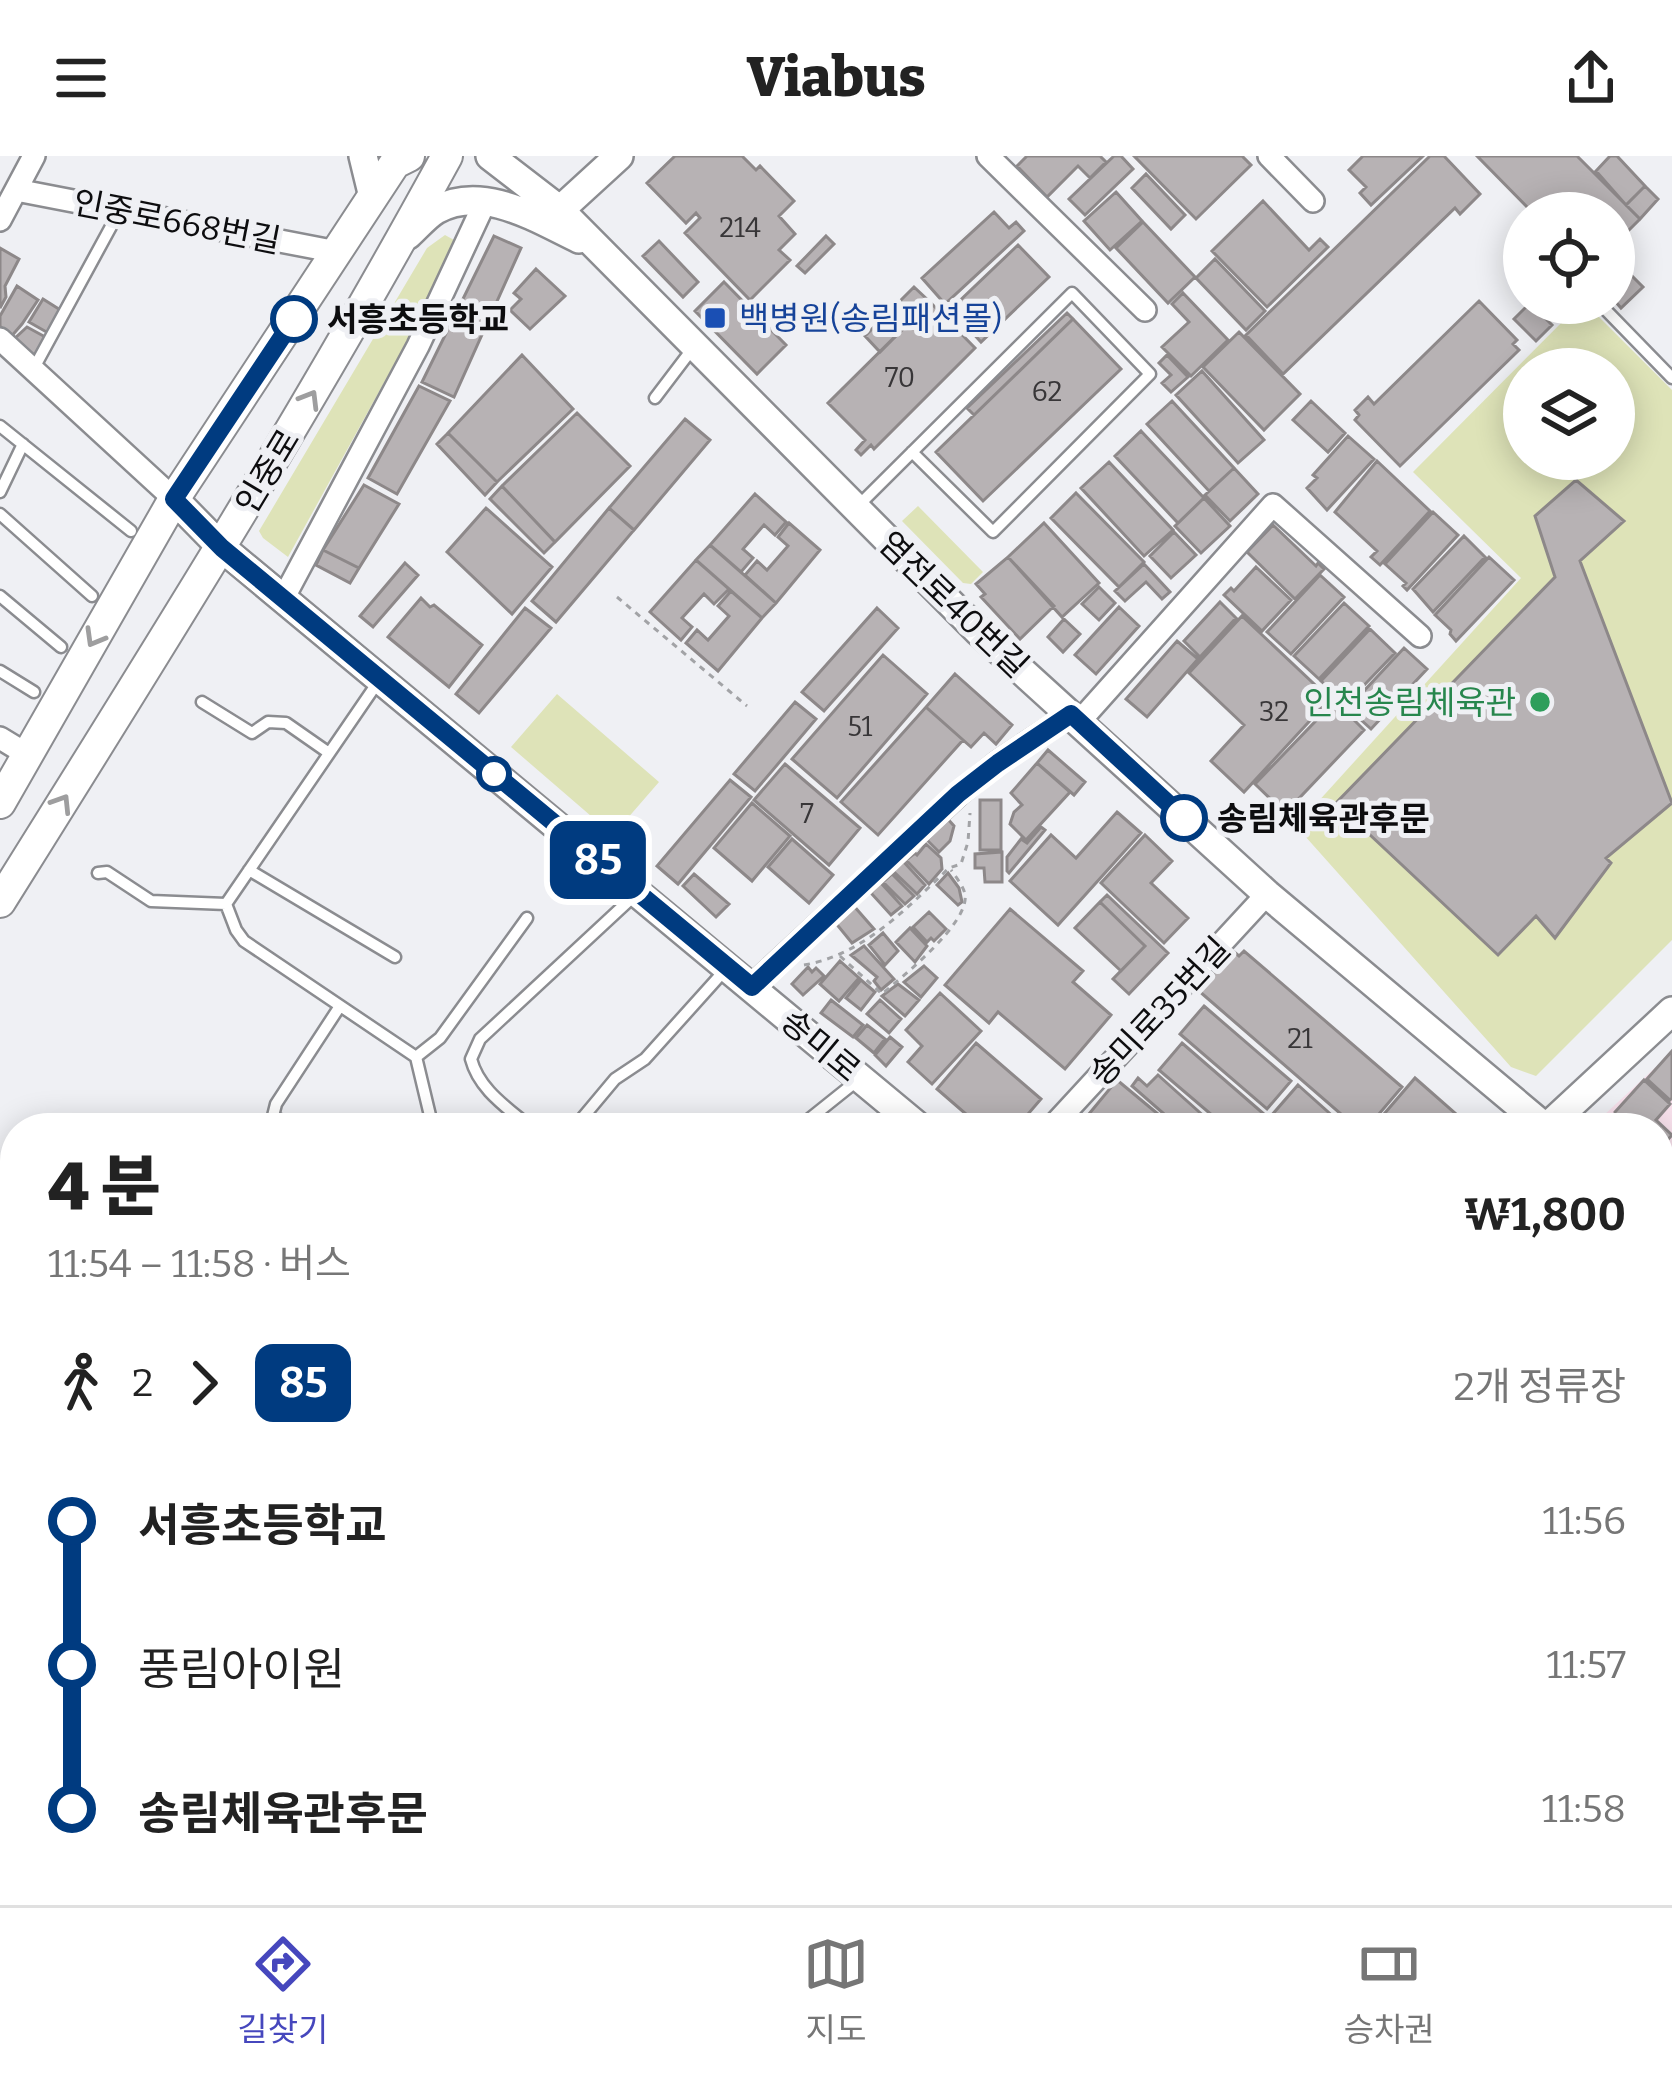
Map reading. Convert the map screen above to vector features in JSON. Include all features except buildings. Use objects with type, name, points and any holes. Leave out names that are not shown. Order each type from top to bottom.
[{"type":"main road","points":[[0,803],[174,499],[395,163],[410,156]]},
{"type":"main road","name":"인중로","points":[[0,902],[222,548],[447,156]]},
{"type":"street","points":[[1,215],[34,156]]},
{"type":"street","name":"염전로40번길","points":[[490,156],[560,210],[980,632],[1267,894],[1528,1113]]},
{"type":"street","points":[[560,210],[619,156]]},
{"type":"street","points":[[988,156],[1145,310]]},
{"type":"street","points":[[1269,156],[1313,201]]},
{"type":"street","points":[[362,158],[373,197]]},
{"type":"street","name":"인중로668번길","points":[[16,190],[338,252]]},
{"type":"street","points":[[400,242],[436,210],[468,200],[525,213],[597,248]]},
{"type":"street","points":[[283,599],[418,346],[485,202]]},
{"type":"street","points":[[0,339],[174,499]]},
{"type":"street","name":"송미로","points":[[174,499],[222,548],[902,1113]]},
{"type":"street","points":[[752,987],[958,794],[998,763],[1075,718],[1273,505],[1420,636]]},
{"type":"street","points":[[0,737],[28,755]]},
{"type":"street","name":"송미로35번길","points":[[1065,1113],[1267,894]]},
{"type":"street","points":[[1562,1113],[1672,1011]]},
{"type":"lane","points":[[34,368],[120,210]]},
{"type":"lane","points":[[856,508],[1072,293],[1150,374],[992,532],[913,452]]},
{"type":"lane","points":[[1619,324],[1672,378]]},
{"type":"lane","points":[[655,398],[694,346]]},
{"type":"lane","points":[[0,426],[130,531]]},
{"type":"lane","points":[[0,493],[23,444]]},
{"type":"lane","points":[[0,514],[92,596]]},
{"type":"lane","points":[[0,596],[61,647]]},
{"type":"lane","points":[[0,671],[34,692]]},
{"type":"lane","points":[[226,904],[380,680]]},
{"type":"lane","points":[[202,702],[252,733],[268,722],[286,723],[329,754]]},
{"type":"lane","points":[[249,870],[395,957]]},
{"type":"lane","points":[[98,873],[107,872],[151,901],[226,904]]},
{"type":"lane","points":[[514,1113],[474,1074],[470,1059],[480,1039],[637,892]]},
{"type":"lane","points":[[226,904],[244,941],[416,1057],[429,1113]]},
{"type":"lane","points":[[416,1057],[440,1038],[526,918]]},
{"type":"lane","points":[[586,1113],[615,1078],[644,1059],[728,968]]},
{"type":"lane","points":[[273,1113],[340,1006]]},
{"type":"lane","points":[[816,1113],[860,1077]]},
{"type":"path","points":[[617,597],[747,706]]},
{"type":"path","points":[[772,965],[799,966],[839,955],[887,925],[950,868],[961,864],[971,807],[958,794]]},
{"type":"path","points":[[839,955],[882,994],[940,945],[965,904],[965,890],[950,868]]},
{"type":"shaded area","points":[[1672,1052],[1672,1113],[1606,1113]]},
{"type":"green space","points":[[445,235],[454,240],[413,330],[288,557],[259,531],[427,248]]},
{"type":"green space","name":"인천송림체육관","points":[[1560,324],[1606,324],[1630,348],[1536,348]]},
{"type":"green space","name":"인천송림체육관","points":[[1635,353],[1672,390],[1672,940],[1536,1076],[1511,1067],[1296,826],[1521,578],[1413,472],[1503,381],[1503,480],[1635,480]]},
{"type":"green space","points":[[918,506],[983,572],[971,584],[963,583],[902,521]]},
{"type":"green space","points":[[557,694],[659,782],[613,835],[511,747]]},
{"type":"bus line","name":"85","points":[[294,319],[174,499],[222,548],[752,987],[958,794],[1071,714],[1184,818]]},
{"type":"place","name":"백병원(송림패션몰)","points":[[715,318]]},
{"type":"place","name":"서흥초등학교","points":[[294,319]]},
{"type":"place","name":"인천송림체육관","points":[[1540,702]]},
{"type":"place","name":"송림체육관후문","points":[[1184,818]]}]
